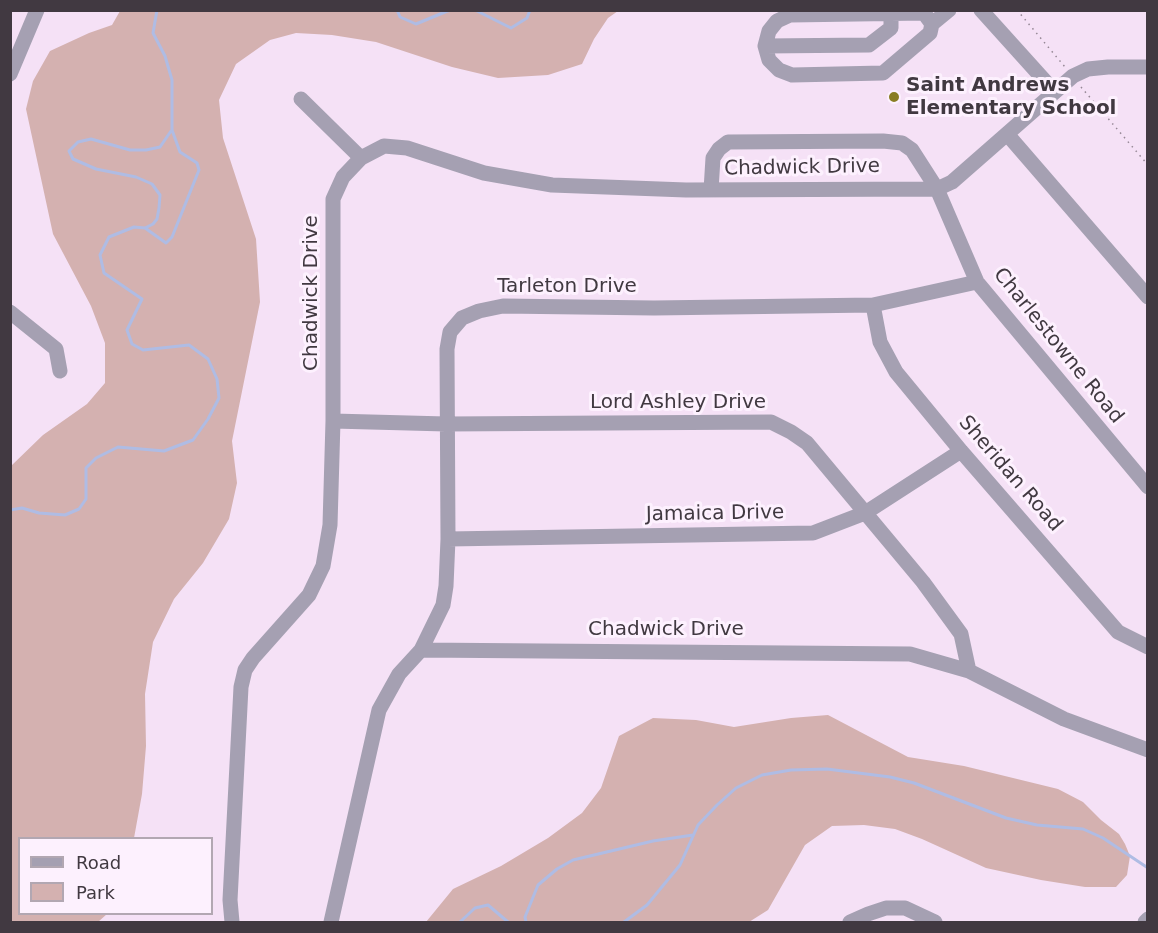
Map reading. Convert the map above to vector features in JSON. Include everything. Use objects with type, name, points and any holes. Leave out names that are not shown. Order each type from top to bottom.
[{"type":"street","points":[[10,74],[37,10]]},
{"type":"street","points":[[932,24],[924,13],[790,15],[777,21],[769,32],[765,46],[769,60],[779,70],[792,75],[883,73],[930,33],[932,24],[949,10]]},
{"type":"street","points":[[981,10],[1054,91]]},
{"type":"street","points":[[765,46],[870,45],[891,28],[891,12]]},
{"type":"street","points":[[937,189],[952,182],[1073,76],[1088,69],[1148,67]]},
{"type":"street","points":[[301,99],[361,158]]},
{"type":"street","points":[[1007,134],[1148,297]]},
{"type":"street","name":"Charlestowne Road","points":[[711,190],[713,158],[728,142],[883,141],[902,143],[912,150],[937,189],[976,282],[1148,487]]},
{"type":"street","name":"Chadwick Drive","points":[[232,922],[230,900],[241,687],[245,670],[252,658],[309,595],[323,566],[330,525],[333,421],[333,199],[343,177],[361,158],[384,146],[407,148],[484,173],[552,185],[711,190],[937,189]]},
{"type":"street","name":"Tarleton Drive","points":[[421,650],[443,605],[446,586],[447,349],[450,332],[462,318],[479,311],[503,306],[654,308],[873,305],[976,282]]},
{"type":"street","name":"Sheridan Road","points":[[873,305],[880,342],[896,372],[1118,632],[1148,647]]},
{"type":"street","points":[[10,312],[56,348],[60,371]]},
{"type":"street","name":"Lord Ashley Drive","points":[[333,421],[446,424],[771,422],[807,443],[923,582],[961,634],[969,671]]},
{"type":"street","name":"Jamaica Drive","points":[[447,539],[813,533],[865,513],[962,452]]},
{"type":"street","points":[[332,922],[379,710],[399,674],[421,650]]},
{"type":"street","name":"Chadwick Drive","points":[[421,650],[910,654],[969,671],[1064,719],[1148,750]]},
{"type":"street","points":[[850,922],[886,908],[906,908],[934,922]]},
{"type":"path","points":[[1017,10],[1148,165]]},
{"type":"green space","points":[[120,11],[618,11],[608,18],[594,39],[582,64],[548,75],[498,78],[452,67],[376,42],[332,35],[296,33],[270,40],[236,64],[219,100],[223,138],[256,239],[260,302],[232,441],[237,483],[229,519],[203,563],[174,599],[153,642],[145,694],[146,746],[142,794],[134,837],[18,837],[18,915],[106,915],[98,922],[11,922],[11,466],[43,435],[87,404],[105,383],[105,343],[91,306],[53,234],[26,109],[33,81],[50,51],[112,25]]},
{"type":"green space","points":[[828,715],[908,757],[964,766],[1058,789],[1083,802],[1119,834],[1130,856],[1127,875],[1116,887],[1085,887],[1041,880],[986,868],[895,829],[864,825],[832,826],[805,845],[768,910],[749,922],[426,922],[453,889],[501,866],[548,838],[582,813],[601,788],[619,736],[653,718],[696,720],[734,727]]},
{"type":"waterway","points":[[10,510],[22,508],[39,513],[65,515],[79,509],[86,499],[86,468],[96,458],[118,447],[164,451],[193,440],[219,398],[217,379],[208,359],[189,345],[143,350],[132,344],[127,330],[142,299],[104,273],[100,255],[109,237],[134,227],[145,228],[166,243],[172,237],[199,170],[197,163],[180,152],[172,130],[172,80],[165,56],[153,33],[157,10]]},
{"type":"waterway","points":[[397,10],[400,17],[416,24],[450,10]]},
{"type":"waterway","points":[[475,10],[511,28],[527,18],[530,10]]},
{"type":"waterway","points":[[145,228],[157,219],[159,208],[160,195],[152,184],[136,177],[96,169],[73,159],[69,151],[78,142],[91,139],[130,150],[146,150],[160,147],[171,131]]},
{"type":"waterway","points":[[624,922],[647,905],[680,865],[698,825],[717,805],[736,788],[762,775],[791,770],[827,769],[890,777],[914,783],[1006,818],[1037,825],[1083,829],[1103,838],[1148,868]]},
{"type":"waterway","points":[[526,922],[525,917],[538,885],[557,869],[573,860],[653,841],[693,835]]},
{"type":"waterway","points":[[460,922],[475,908],[488,905],[508,922]]},
{"type":"place","name":"Saint Andrews Elementary School","points":[[894,97]]}]
